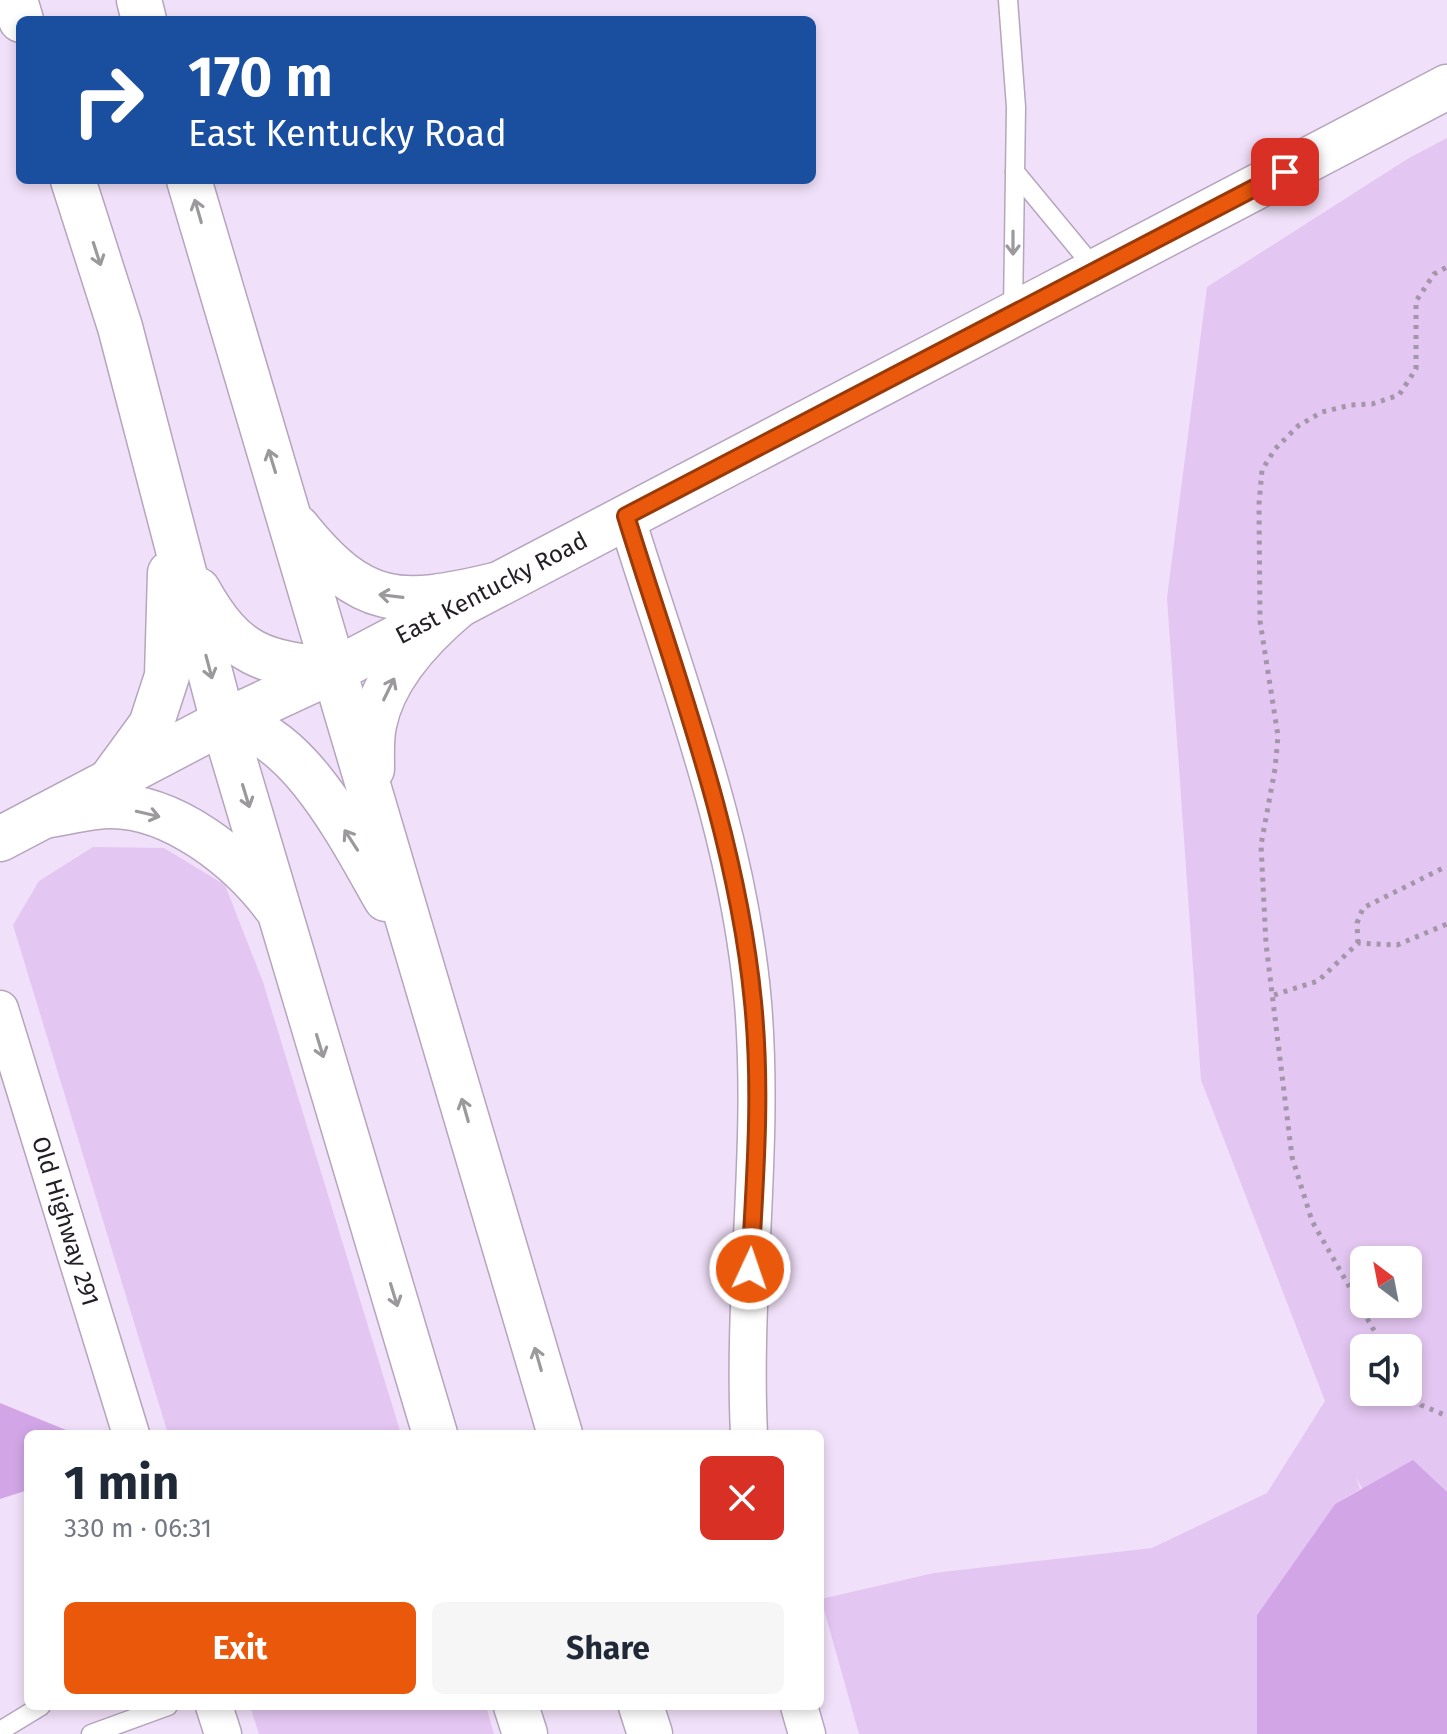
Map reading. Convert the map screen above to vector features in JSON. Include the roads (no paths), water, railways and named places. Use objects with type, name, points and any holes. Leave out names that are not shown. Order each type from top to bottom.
[{"type":"main road","name":"East Kentucky Road","points":[[0,839],[223,722],[335,670],[1447,87]]},
{"type":"main road","points":[[74,184],[120,327],[223,722],[434,1430]]},
{"type":"main road","points":[[190,184],[559,1430]]},
{"type":"main road","points":[[289,518],[340,574],[376,594],[430,600],[477,594]]},
{"type":"main road","points":[[177,543],[219,627],[255,655],[286,665],[335,670]]},
{"type":"main road","points":[[110,781],[151,725],[167,676],[177,543]]},
{"type":"main road","points":[[371,792],[374,725],[390,683],[418,645],[477,594]]},
{"type":"main road","points":[[223,722],[237,723],[266,736],[315,784],[419,955]]},
{"type":"main road","points":[[44,816],[113,806],[169,819],[213,844],[258,882],[280,913]]},
{"type":"main road","points":[[517,1710],[525,1734]]},
{"type":"main road","points":[[642,1710],[650,1734]]},
{"type":"street","points":[[626,516],[708,779],[737,890],[753,1002],[758,1118],[745,1359],[749,1430]]},
{"type":"street","name":"Old Highway 291","points":[[0,1009],[130,1430]]},
{"type":"street","points":[[215,1710],[223,1734]]},
{"type":"street","points":[[800,1710],[807,1734]]},
{"type":"lane","points":[[1008,0],[1016,107],[1013,314]]},
{"type":"lane","points":[[1015,172],[1096,270]]},
{"type":"lane","points":[[0,1731],[34,1710]]},
{"type":"lane","points":[[91,1734],[157,1710]]}]
